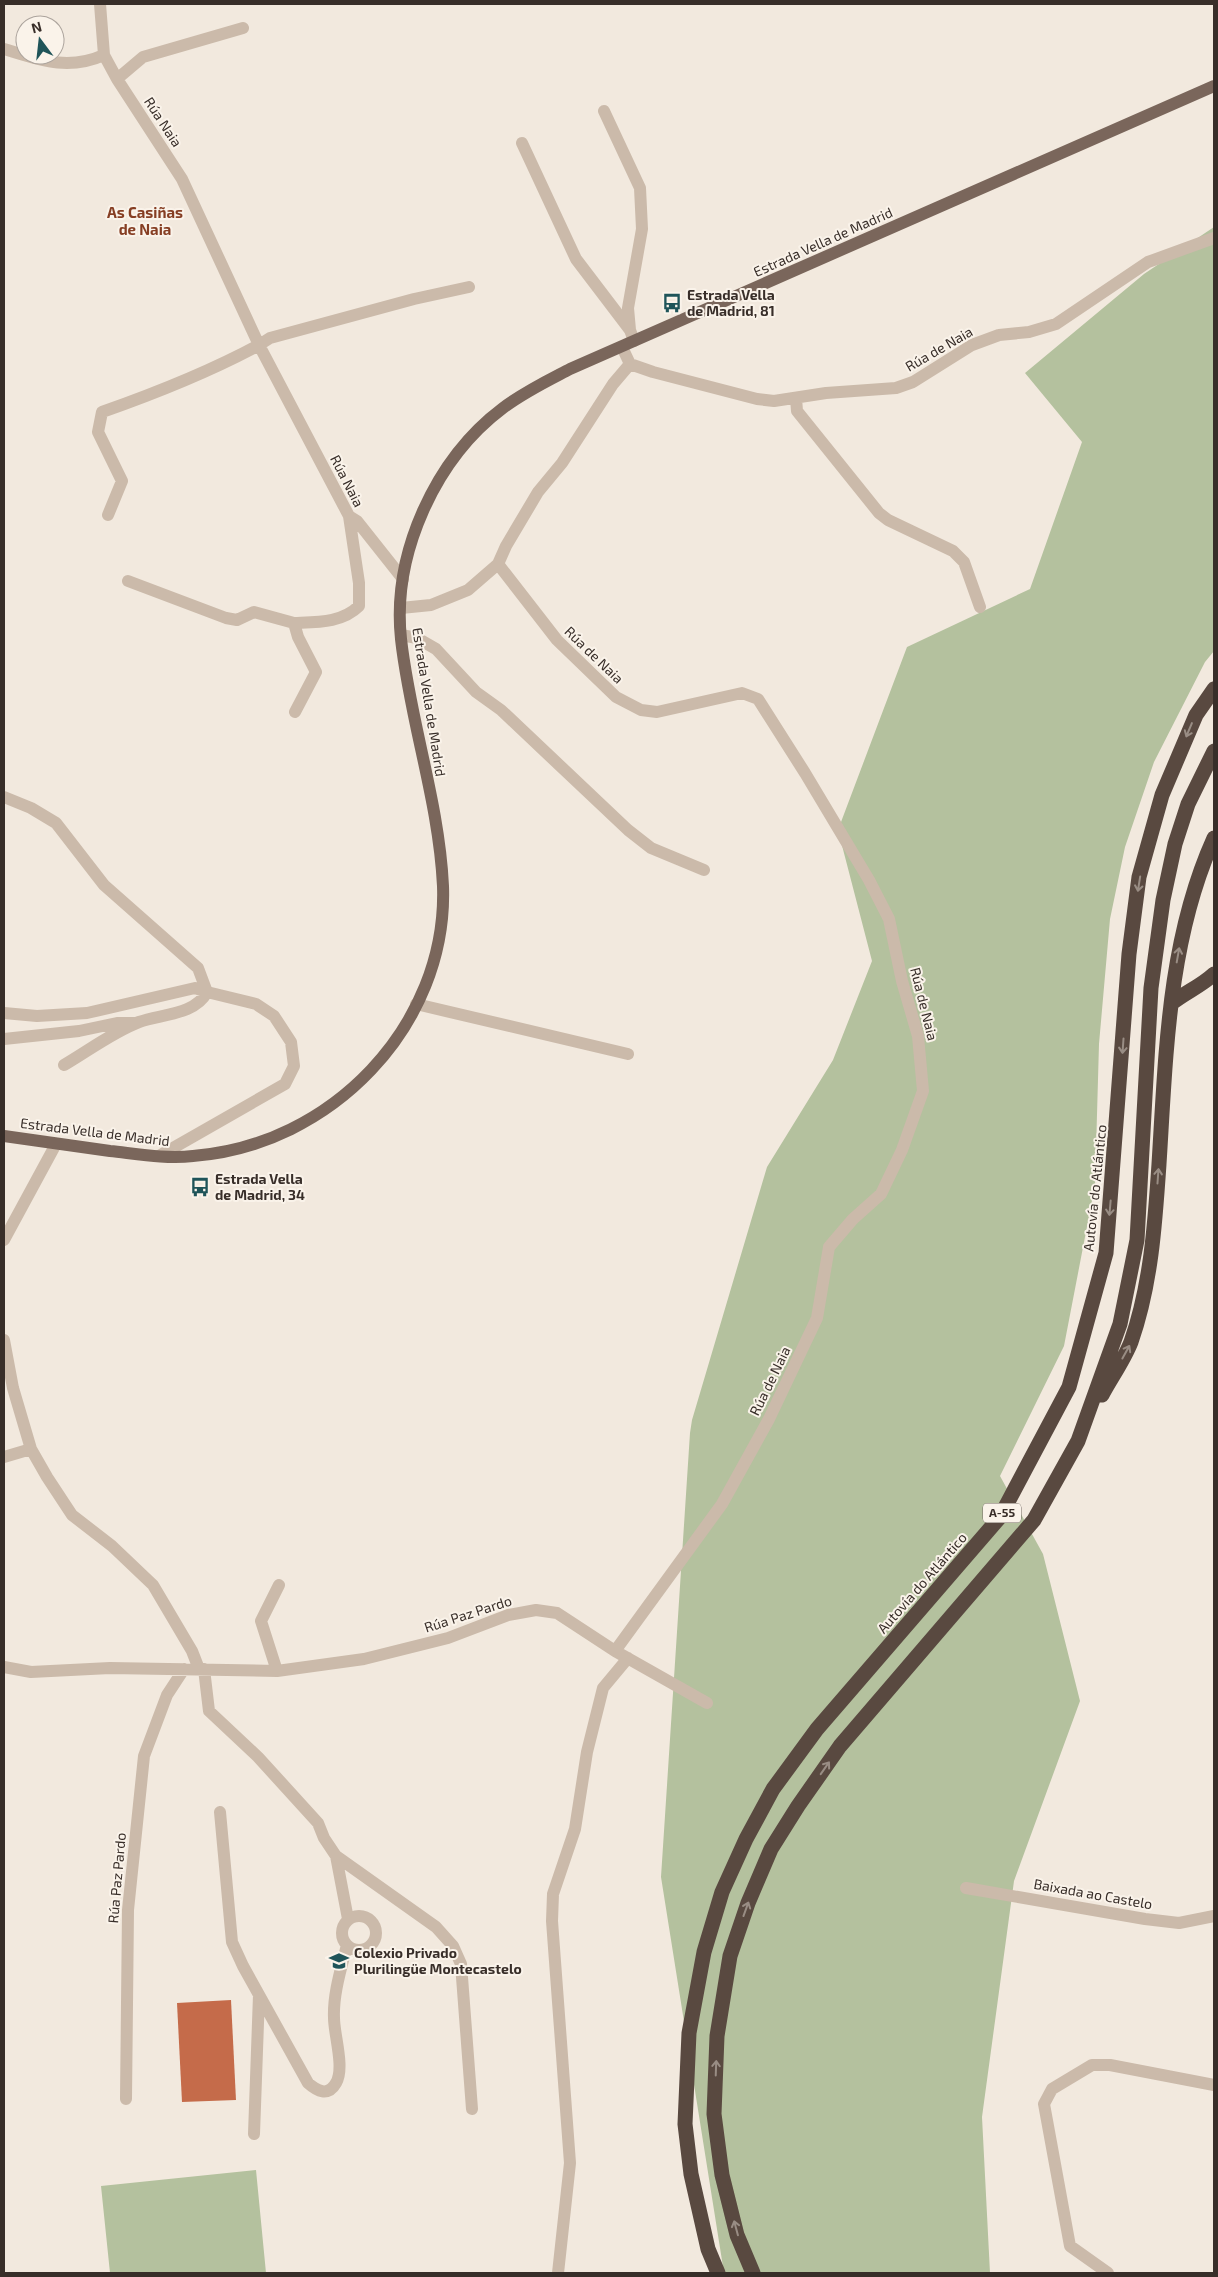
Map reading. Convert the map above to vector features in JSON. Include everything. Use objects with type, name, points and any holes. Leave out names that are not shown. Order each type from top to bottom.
[{"type":"highway","name":"Autovía do Atlántico","points":[[718,2273],[708,2249],[691,2174],[685,2124],[689,2033],[704,1952],[722,1892],[746,1838],[773,1789],[817,1729],[1000,1517],[1069,1387],[1106,1253],[1129,954],[1140,877],[1162,795],[1196,715],[1214,688]]},
{"type":"highway","name":"A-55","points":[[1078,1440],[1120,1324],[1137,1240],[1150,988],[1162,900],[1175,844],[1188,804],[1214,751]]},
{"type":"highway","points":[[1172,1003],[1184,924],[1198,874],[1214,838]]},
{"type":"highway","points":[[1172,1003],[1192,989],[1208,985],[1214,974]]},
{"type":"highway","name":"A-55","points":[[753,2273],[737,2235],[722,2175],[714,2114],[717,2036],[728,1965],[748,1903],[771,1849],[840,1746],[1034,1520],[1130,1344],[1142,1304],[1152,1254],[1167,1033],[1172,1003]]},
{"type":"main road","name":"Estrada Vella de Madrid","points":[[4,1136],[159,1156],[193,1156],[227,1151],[260,1143],[293,1129],[326,1110],[356,1086],[381,1061],[402,1033],[434,958],[440,924],[443,887],[438,840],[401,635],[403,579],[413,538],[431,497],[450,464],[474,435],[502,408],[535,387],[570,369],[622,347],[632,335],[1214,86]]},
{"type":"street","name":"Rúa Naia","points":[[100,4],[104,55],[182,179],[259,345],[349,516],[359,583],[359,606],[351,614],[324,622],[294,623],[254,612],[237,620],[226,618],[128,581]]},
{"type":"street","points":[[117,78],[143,58],[243,28]]},
{"type":"street","points":[[4,49],[52,64],[91,61],[104,55]]},
{"type":"street","points":[[604,111],[640,188],[642,229],[628,308],[632,335]]},
{"type":"street","points":[[522,143],[576,259],[632,335]]},
{"type":"street","name":"Rúa de Naia","points":[[630,364],[653,372],[757,399],[774,401],[826,393],[896,388],[913,382],[972,344],[1000,335],[1029,332],[1056,324],[1148,262],[1214,238]]},
{"type":"street","points":[[108,515],[122,481],[98,432],[102,412],[164,390],[226,363],[270,338],[414,299],[469,287]]},
{"type":"street","points":[[401,608],[431,605],[468,590],[498,564],[506,546],[538,492],[562,463],[613,384],[630,364],[622,347]]},
{"type":"street","points":[[796,398],[797,412],[878,512],[888,520],[953,551],[964,562],[980,608]]},
{"type":"street","points":[[349,516],[357,521],[403,579]]},
{"type":"street","name":"Rúa de Naia","points":[[498,564],[557,640],[616,697],[641,710],[657,712],[742,693],[758,699],[869,880],[889,919],[902,981],[918,1036],[923,1091],[902,1150],[881,1194],[829,1247],[817,1318],[769,1419],[722,1504],[615,1651]]},
{"type":"street","points":[[294,623],[298,638],[316,672],[295,712]]},
{"type":"street","points":[[401,635],[417,638],[436,649],[476,692],[500,710],[628,830],[651,848],[704,870]]},
{"type":"street","points":[[4,797],[31,808],[56,823],[104,885],[198,968],[207,992],[204,998],[194,1005],[170,1015],[79,1031],[4,1039]]},
{"type":"street","points":[[4,1013],[37,1016],[87,1013],[194,988],[256,1004],[274,1016],[291,1042],[294,1066],[285,1084],[159,1156]]},
{"type":"street","points":[[416,1004],[628,1054]]},
{"type":"street","points":[[64,1065],[138,1022]]},
{"type":"street","points":[[4,1240],[56,1144]]},
{"type":"street","points":[[4,1340],[13,1388],[31,1449],[72,1515],[112,1546],[153,1585],[201,1669],[209,1710],[258,1757],[318,1823],[324,1838],[336,1856],[436,1927],[453,1946],[461,1964],[472,2109]]},
{"type":"street","points":[[4,1457],[31,1449]]},
{"type":"street","points":[[277,1671],[261,1621],[279,1585]]},
{"type":"street","name":"Rúa Paz Pardo","points":[[4,1667],[31,1672],[110,1668],[277,1671],[364,1659],[448,1638],[508,1615],[536,1610],[557,1613],[615,1651],[707,1703]]},
{"type":"street","points":[[558,2273],[570,2163],[552,1921],[553,1894],[575,1830],[587,1752],[603,1688],[628,1658]]},
{"type":"street","name":"Rúa Paz Pardo","points":[[126,2099],[128,1910],[144,1756],[167,1695],[184,1669]]},
{"type":"street","points":[[220,1812],[232,1942],[308,2084],[318,2092],[332,2089],[337,2082],[339,2066],[334,2018],[336,1996],[347,1945]]},
{"type":"street","points":[[336,1856],[348,1919]]},
{"type":"street","name":"Baixada ao Castelo","points":[[966,1888],[1145,1920],[1179,1923],[1214,1916]]},
{"type":"street","points":[[358,1916],[367,1918],[374,1925],[376,1934],[373,1943],[365,1949],[355,1950],[347,1945],[342,1937],[342,1927],[348,1919],[358,1916]]},
{"type":"street","points":[[254,2134],[259,1995]]},
{"type":"street","points":[[1108,2273],[1070,2246],[1044,2104],[1052,2089],[1092,2065],[1110,2065],[1214,2085]]},
{"type":"green space","points":[[1214,227],[1214,651],[1205,662],[1154,762],[1125,847],[1110,919],[1099,1044],[1095,1185],[1064,1346],[1000,1476],[1043,1554],[1080,1701],[1014,1881],[982,2117],[990,2273],[724,2273],[661,1877],[692,1420],[767,1167],[833,1060],[872,961],[838,830],[907,647],[1030,589],[1082,442],[1025,373],[1144,274]]},
{"type":"green space","points":[[256,2170],[266,2273],[110,2273],[101,2186]]},
{"type":"building","points":[[231,2000],[236,2100],[182,2102],[177,2003]]},
{"type":"place","name":"Estrada Vella de Madrid, 81","points":[[672,303]]},
{"type":"place","name":"Estrada Vella de Madrid, 34","points":[[200,1187]]},
{"type":"place","name":"Colexio Privado Plurilingüe Montecastelo","points":[[339,1961]]},
{"type":"district","name":"As Casiñas de Naia","points":[[145,222]]}]
